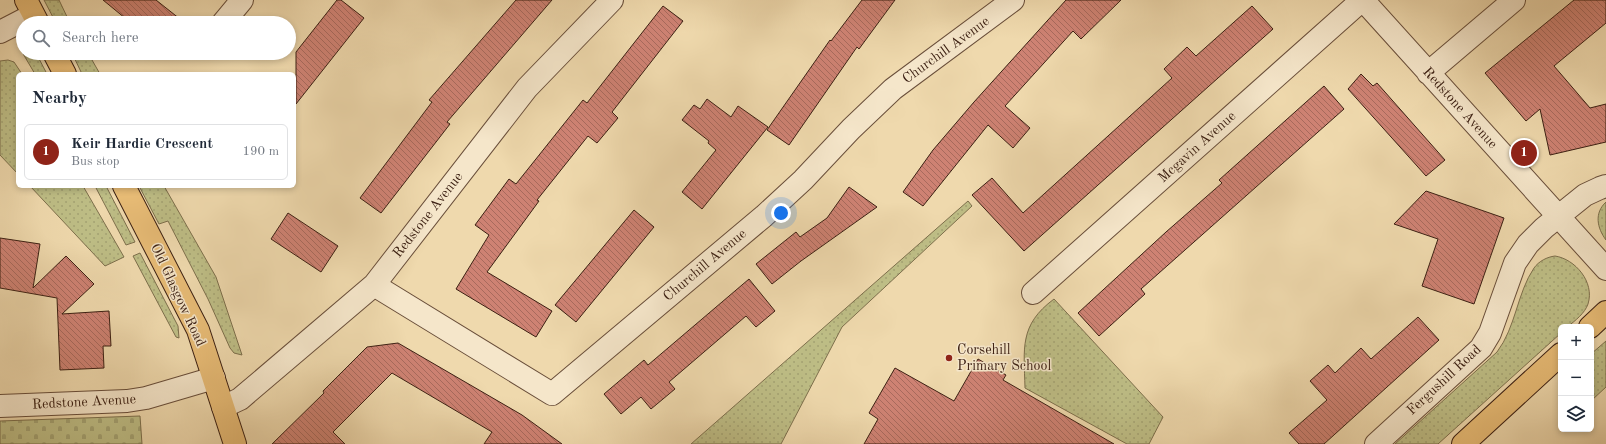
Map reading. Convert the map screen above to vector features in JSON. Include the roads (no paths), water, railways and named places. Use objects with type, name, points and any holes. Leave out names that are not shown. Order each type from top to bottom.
[{"type":"main road","points":[[58,60],[64,72]]},
{"type":"main road","name":"Old Glasgow Road","points":[[125,188],[198,330],[235,444]]},
{"type":"main road","points":[[1593,324],[1606,312]]},
{"type":"main road","points":[[1463,444],[1558,357]]},
{"type":"street","points":[[229,16],[242,0]]},
{"type":"street","name":"Redstone Avenue","points":[[223,407],[240,399],[374,285],[526,88],[612,0]]},
{"type":"street","name":"Churchill Avenue","points":[[374,285],[552,394],[769,211],[803,180],[851,129],[893,90],[1013,0]]},
{"type":"street","name":"Redstone Avenue","points":[[1362,0],[1606,269]]},
{"type":"street","name":"Mcgavin Avenue","points":[[1033,293],[1362,0]]},
{"type":"street","points":[[1428,73],[1514,0]]},
{"type":"street","points":[[0,32],[16,22]]},
{"type":"street","name":"Fergushill Road","points":[[1376,444],[1481,348],[1490,333],[1515,263],[1528,244],[1544,228],[1585,195],[1606,186]]},
{"type":"street","name":"Redstone Avenue","points":[[0,406],[127,401],[146,398],[214,378]]},
{"type":"place","name":"Keir Hardie Crescent","points":[[1524,153]]},
{"type":"place","name":"Corsehill Primary School","points":[[949,358]]}]
